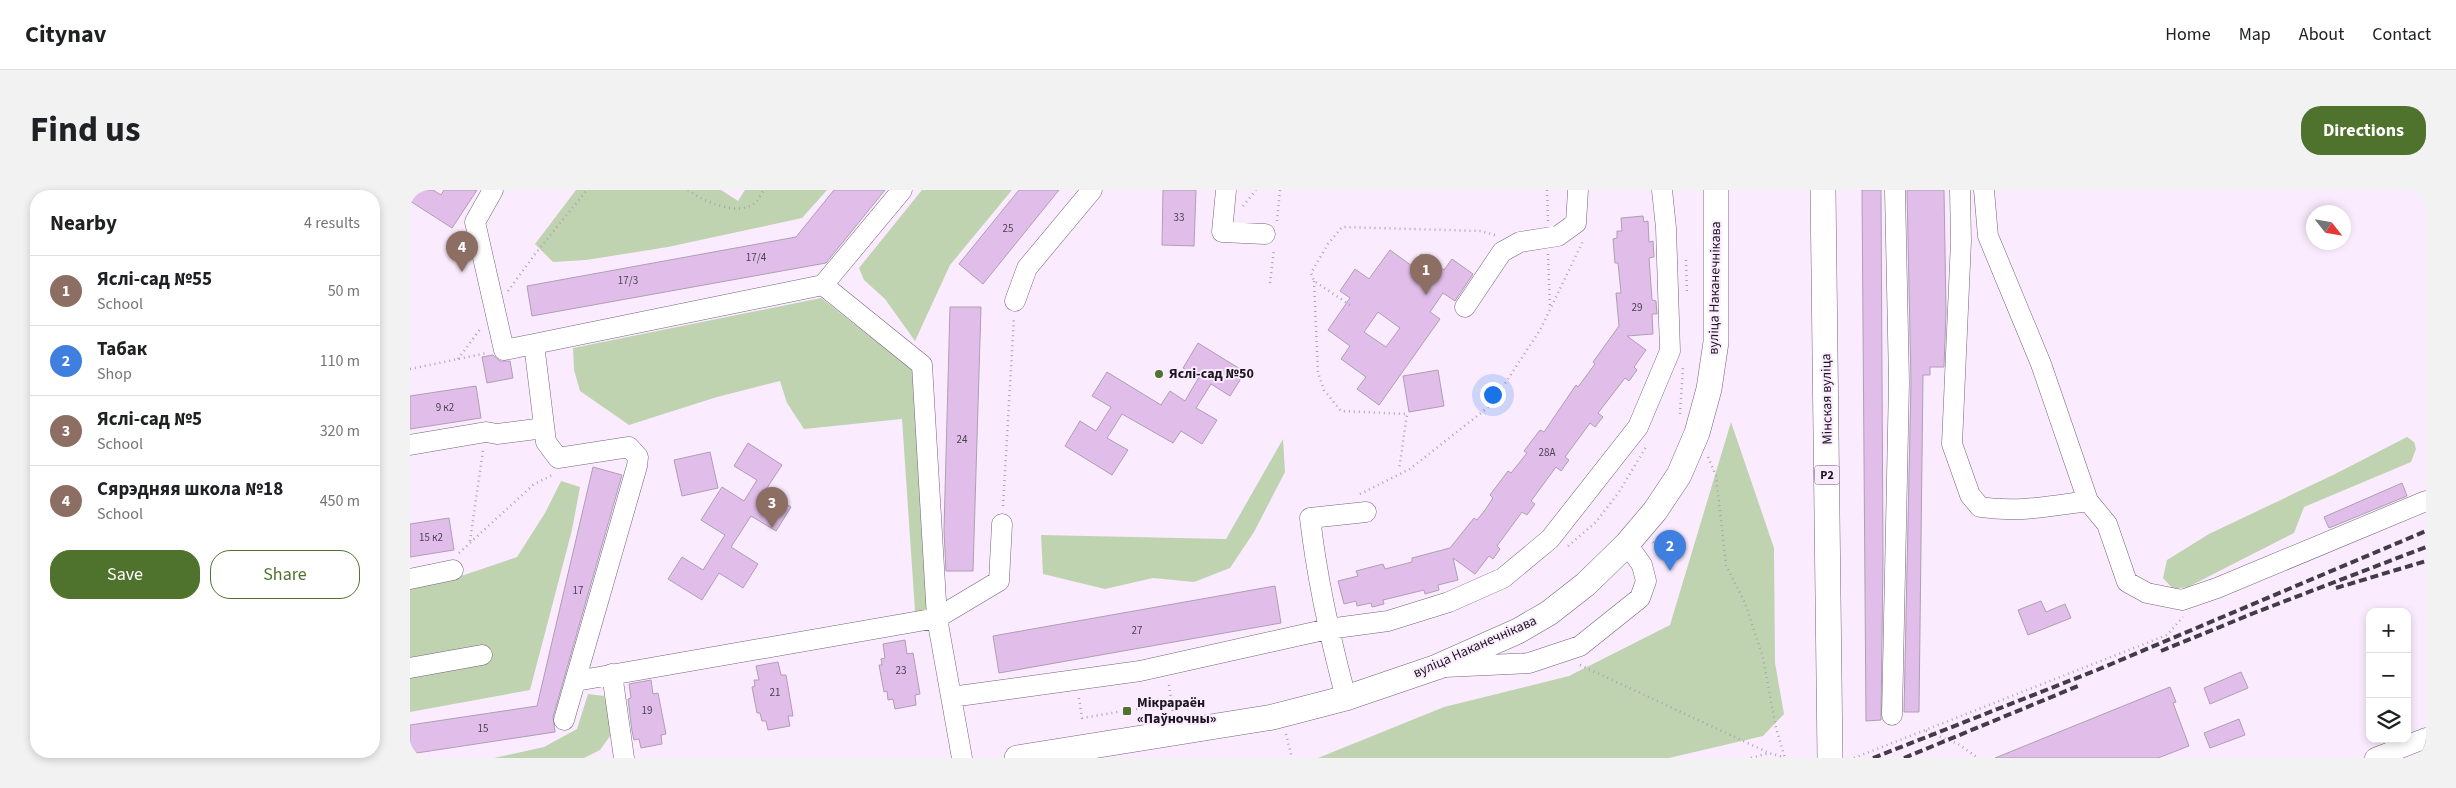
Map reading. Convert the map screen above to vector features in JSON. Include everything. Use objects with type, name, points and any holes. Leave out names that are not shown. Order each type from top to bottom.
[{"type":"main road","name":"вуліца Наканечнікава","points":[[1026,757],[1263,719],[1346,698],[1437,667],[1518,630],[1549,613],[1586,584],[1627,544],[1655,511],[1680,475],[1697,433],[1709,389],[1716,342],[1716,190]]},
{"type":"main road","name":"Мінская вуліца","points":[[1823,190],[1830,758]]},
{"type":"street","points":[[493,190],[475,222],[504,350],[823,285],[902,190]]},
{"type":"street","points":[[1016,301],[1027,268],[1092,190]]},
{"type":"street","points":[[1226,190],[1222,232],[1265,234]]},
{"type":"street","points":[[1465,307],[1502,252],[1520,242],[1558,236],[1576,223],[1578,190]]},
{"type":"street","points":[[951,697],[1140,671],[1328,629],[1388,621],[1449,602],[1503,578],[1550,539],[1638,427],[1670,351],[1666,228],[1662,190]]},
{"type":"street","points":[[1892,715],[1899,382],[1894,190]]},
{"type":"street","points":[[1960,190],[1961,241],[1952,444],[1970,495],[1980,507],[1996,510],[2030,510],[2088,501]]},
{"type":"street","points":[[1984,190],[1988,236],[2042,364],[2088,501],[2106,524],[2127,582],[2147,593],[2182,600],[2204,593],[2426,501]]},
{"type":"street","points":[[823,285],[922,365],[937,618],[962,758]]},
{"type":"street","points":[[534,344],[546,442],[558,458],[629,447],[638,457],[638,466],[564,720]]},
{"type":"street","points":[[410,445],[486,432],[497,434],[544,428]]},
{"type":"street","points":[[1346,698],[1328,629],[1316,568],[1310,518],[1359,505]]},
{"type":"street","points":[[576,681],[937,618],[999,581],[1002,524]]},
{"type":"street","points":[[1437,667],[1529,663],[1559,655],[1580,646],[1640,598],[1646,581],[1642,565],[1627,544]]},
{"type":"street","points":[[410,579],[445,572]]},
{"type":"street","points":[[1518,630],[1522,649],[1529,663]]},
{"type":"street","points":[[410,668],[482,654]]},
{"type":"street","points":[[612,674],[624,758]]},
{"type":"street","points":[[2375,758],[2426,738]]},
{"type":"path","points":[[458,360],[535,254],[587,190]]},
{"type":"path","points":[[688,190],[700,199],[738,209],[755,204],[764,190]]},
{"type":"path","points":[[1399,470],[1407,414],[1341,411],[1324,390],[1318,373],[1314,281],[1311,273],[1328,244],[1342,227],[1481,231],[1499,236],[1509,248]]},
{"type":"path","points":[[1359,505],[1410,469],[1491,405],[1540,330],[1579,252],[1585,235]]},
{"type":"path","points":[[1686,257],[1687,301]]},
{"type":"path","points":[[1314,281],[1350,305]]},
{"type":"path","points":[[1002,524],[1016,301]]},
{"type":"path","points":[[410,369],[504,350]]},
{"type":"path","points":[[470,543],[486,432]]},
{"type":"path","points":[[1559,655],[1768,753],[1783,757],[1763,658],[1745,603],[1726,565],[1716,476],[1697,433]]},
{"type":"path","points":[[1567,547],[1596,522],[1619,492],[1649,442]]},
{"type":"path","points":[[445,572],[470,543],[533,485],[556,472]]},
{"type":"path","points":[[1854,758],[2168,636],[2204,593]]},
{"type":"path","points":[[1169,685],[1173,714]]},
{"type":"path","points":[[1079,697],[1082,718],[1172,704]]},
{"type":"path","points":[[1926,731],[1958,744],[1978,758]]},
{"type":"path","points":[[1287,734],[1292,758]]},
{"type":"path","points":[[1751,758],[1768,753]]},
{"type":"green space","points":[[576,190],[721,190],[738,201],[745,190],[827,190],[802,218],[668,247],[586,260],[553,262],[535,244]]},
{"type":"green space","points":[[922,190],[1012,190],[950,265],[915,341],[885,299],[864,280],[859,268]]},
{"type":"green space","points":[[821,298],[915,372],[930,612],[915,611],[902,419],[804,429],[787,403],[780,381],[717,397],[629,425],[580,391],[574,370],[573,348]]},
{"type":"green space","points":[[1731,422],[1774,548],[1775,663],[1784,714],[1763,736],[1669,758],[1318,758],[1444,707],[1569,676],[1670,625]]},
{"type":"green space","points":[[2407,437],[2414,442],[2416,449],[2411,462],[2304,507],[2294,533],[2188,587],[2173,589],[2163,578],[2167,560],[2209,534],[2335,474]]},
{"type":"green space","points":[[1283,439],[1285,472],[1254,532],[1230,568],[1194,582],[1153,578],[1105,589],[1043,574],[1041,535],[1226,539]]},
{"type":"green space","points":[[561,481],[580,487],[572,530],[530,690],[410,712],[410,585],[464,575],[517,557],[545,513]]},
{"type":"green space","points":[[588,694],[604,696],[609,712],[610,736],[600,750],[584,758],[494,758],[544,747],[577,729]]},
{"type":"building","points":[[410,190],[433,190],[441,195],[444,190],[477,190],[452,228],[410,201]]},
{"type":"building","points":[[834,190],[885,190],[826,263],[532,316],[527,286],[796,237]]},
{"type":"building","points":[[1019,190],[1059,190],[983,284],[959,264]]},
{"type":"building","points":[[1163,190],[1196,190],[1194,246],[1162,245]]},
{"type":"building","points":[[1862,190],[1881,190],[1883,556],[1881,720],[1866,721]]},
{"type":"building","points":[[1907,190],[1944,190],[1946,312],[1944,367],[1930,367],[1930,375],[1923,375],[1919,712],[1904,712],[1911,382]]},
{"type":"building","points":[[1643,216],[1644,222],[1648,221],[1649,242],[1653,241],[1654,257],[1649,258],[1652,300],[1656,301],[1657,314],[1652,314],[1653,334],[1627,336],[1646,350],[1634,367],[1637,370],[1629,381],[1625,378],[1598,413],[1603,417],[1595,427],[1590,423],[1565,457],[1569,460],[1561,471],[1556,467],[1531,501],[1535,504],[1527,515],[1522,512],[1497,546],[1500,549],[1493,559],[1489,556],[1475,574],[1453,558],[1458,580],[1438,585],[1439,590],[1425,594],[1424,590],[1383,600],[1384,604],[1372,607],[1371,603],[1357,606],[1356,601],[1344,604],[1338,581],[1358,576],[1356,571],[1383,564],[1385,569],[1412,562],[1412,558],[1450,548],[1474,518],[1477,520],[1485,510],[1493,498],[1490,495],[1508,471],[1511,473],[1527,453],[1524,451],[1540,430],[1544,432],[1576,385],[1578,387],[1595,364],[1593,362],[1619,326],[1616,293],[1621,293],[1618,263],[1615,263],[1613,239],[1617,238],[1617,231],[1622,231],[1621,218]]},
{"type":"building","points":[[1390,250],[1412,266],[1421,254],[1444,270],[1452,259],[1473,274],[1455,301],[1443,293],[1430,312],[1440,319],[1379,405],[1357,389],[1366,377],[1341,359],[1350,346],[1328,330],[1350,298],[1340,291],[1355,269],[1369,279]],"holes":[[[1378,312],[1400,328],[1386,347],[1364,332]]]},
{"type":"building","points":[[950,307],[981,307],[973,571],[946,571],[944,530]]},
{"type":"building","points":[[1198,343],[1245,372],[1230,396],[1211,384],[1196,408],[1217,420],[1202,444],[1181,431],[1173,443],[1122,414],[1107,438],[1128,450],[1112,475],[1065,446],[1080,421],[1096,431],[1111,407],[1092,396],[1107,372],[1161,405],[1170,391],[1185,401],[1199,377],[1183,368]]},
{"type":"building","points":[[493,355],[500,361],[510,361],[513,378],[487,383],[482,357]]},
{"type":"building","points":[[1438,370],[1444,406],[1409,412],[1403,376]]},
{"type":"building","points":[[476,386],[481,418],[410,429],[410,396]]},
{"type":"building","points":[[748,443],[782,465],[765,491],[791,507],[776,531],[751,516],[731,547],[758,564],[743,588],[719,573],[702,600],[668,579],[682,557],[703,570],[725,535],[701,520],[722,487],[744,501],[757,480],[734,466]]},
{"type":"building","points":[[710,452],[718,488],[682,496],[674,460]]},
{"type":"building","points":[[593,467],[622,475],[553,717],[555,732],[410,754],[410,725],[537,706]]},
{"type":"building","points":[[2402,483],[2407,496],[2329,528],[2324,517]]},
{"type":"building","points":[[449,518],[454,550],[410,557],[410,524]]},
{"type":"building","points":[[1275,586],[1281,623],[999,673],[993,636]]},
{"type":"building","points":[[2041,601],[2046,612],[2065,604],[2071,618],[2028,635],[2018,610]]},
{"type":"building","points":[[905,640],[907,654],[913,653],[920,694],[915,695],[916,705],[895,709],[893,699],[888,700],[887,691],[884,692],[879,665],[882,665],[881,659],[885,658],[883,644]]},
{"type":"building","points":[[778,662],[781,675],[786,675],[793,716],[788,716],[790,726],[768,730],[766,721],[762,721],[760,713],[757,713],[752,687],[755,686],[754,680],[759,680],[756,666]]},
{"type":"building","points":[[2241,672],[2248,688],[2210,704],[2204,688]]},
{"type":"building","points":[[651,680],[653,694],[658,693],[666,734],[661,735],[662,744],[641,748],[639,739],[634,740],[632,731],[628,699],[631,698],[629,684]]},
{"type":"building","points":[[2170,687],[2176,702],[2173,703],[2189,746],[2158,758],[1995,758]]},
{"type":"building","points":[[2239,719],[2245,735],[2210,748],[2204,733]]},
{"type":"railway","points":[[1873,758],[2097,670],[2426,531]]},
{"type":"railway","points":[[2161,651],[2426,547]]},
{"type":"railway","points":[[2336,588],[2426,561]]},
{"type":"railway","points":[[1904,758],[2078,686]]},
{"type":"place","name":"Сярэдняя школа №18","points":[[462,272]]},
{"type":"place","name":"Яслі-сад №55","points":[[1426,295]]},
{"type":"place","name":"Яслі-сад №50","points":[[1159,374]]},
{"type":"place","name":"Яслі-сад №5","points":[[772,528]]},
{"type":"place","name":"Табак","points":[[1670,571]]},
{"type":"place","name":"Мікрараён «Паўночны»","points":[[1127,711]]}]
